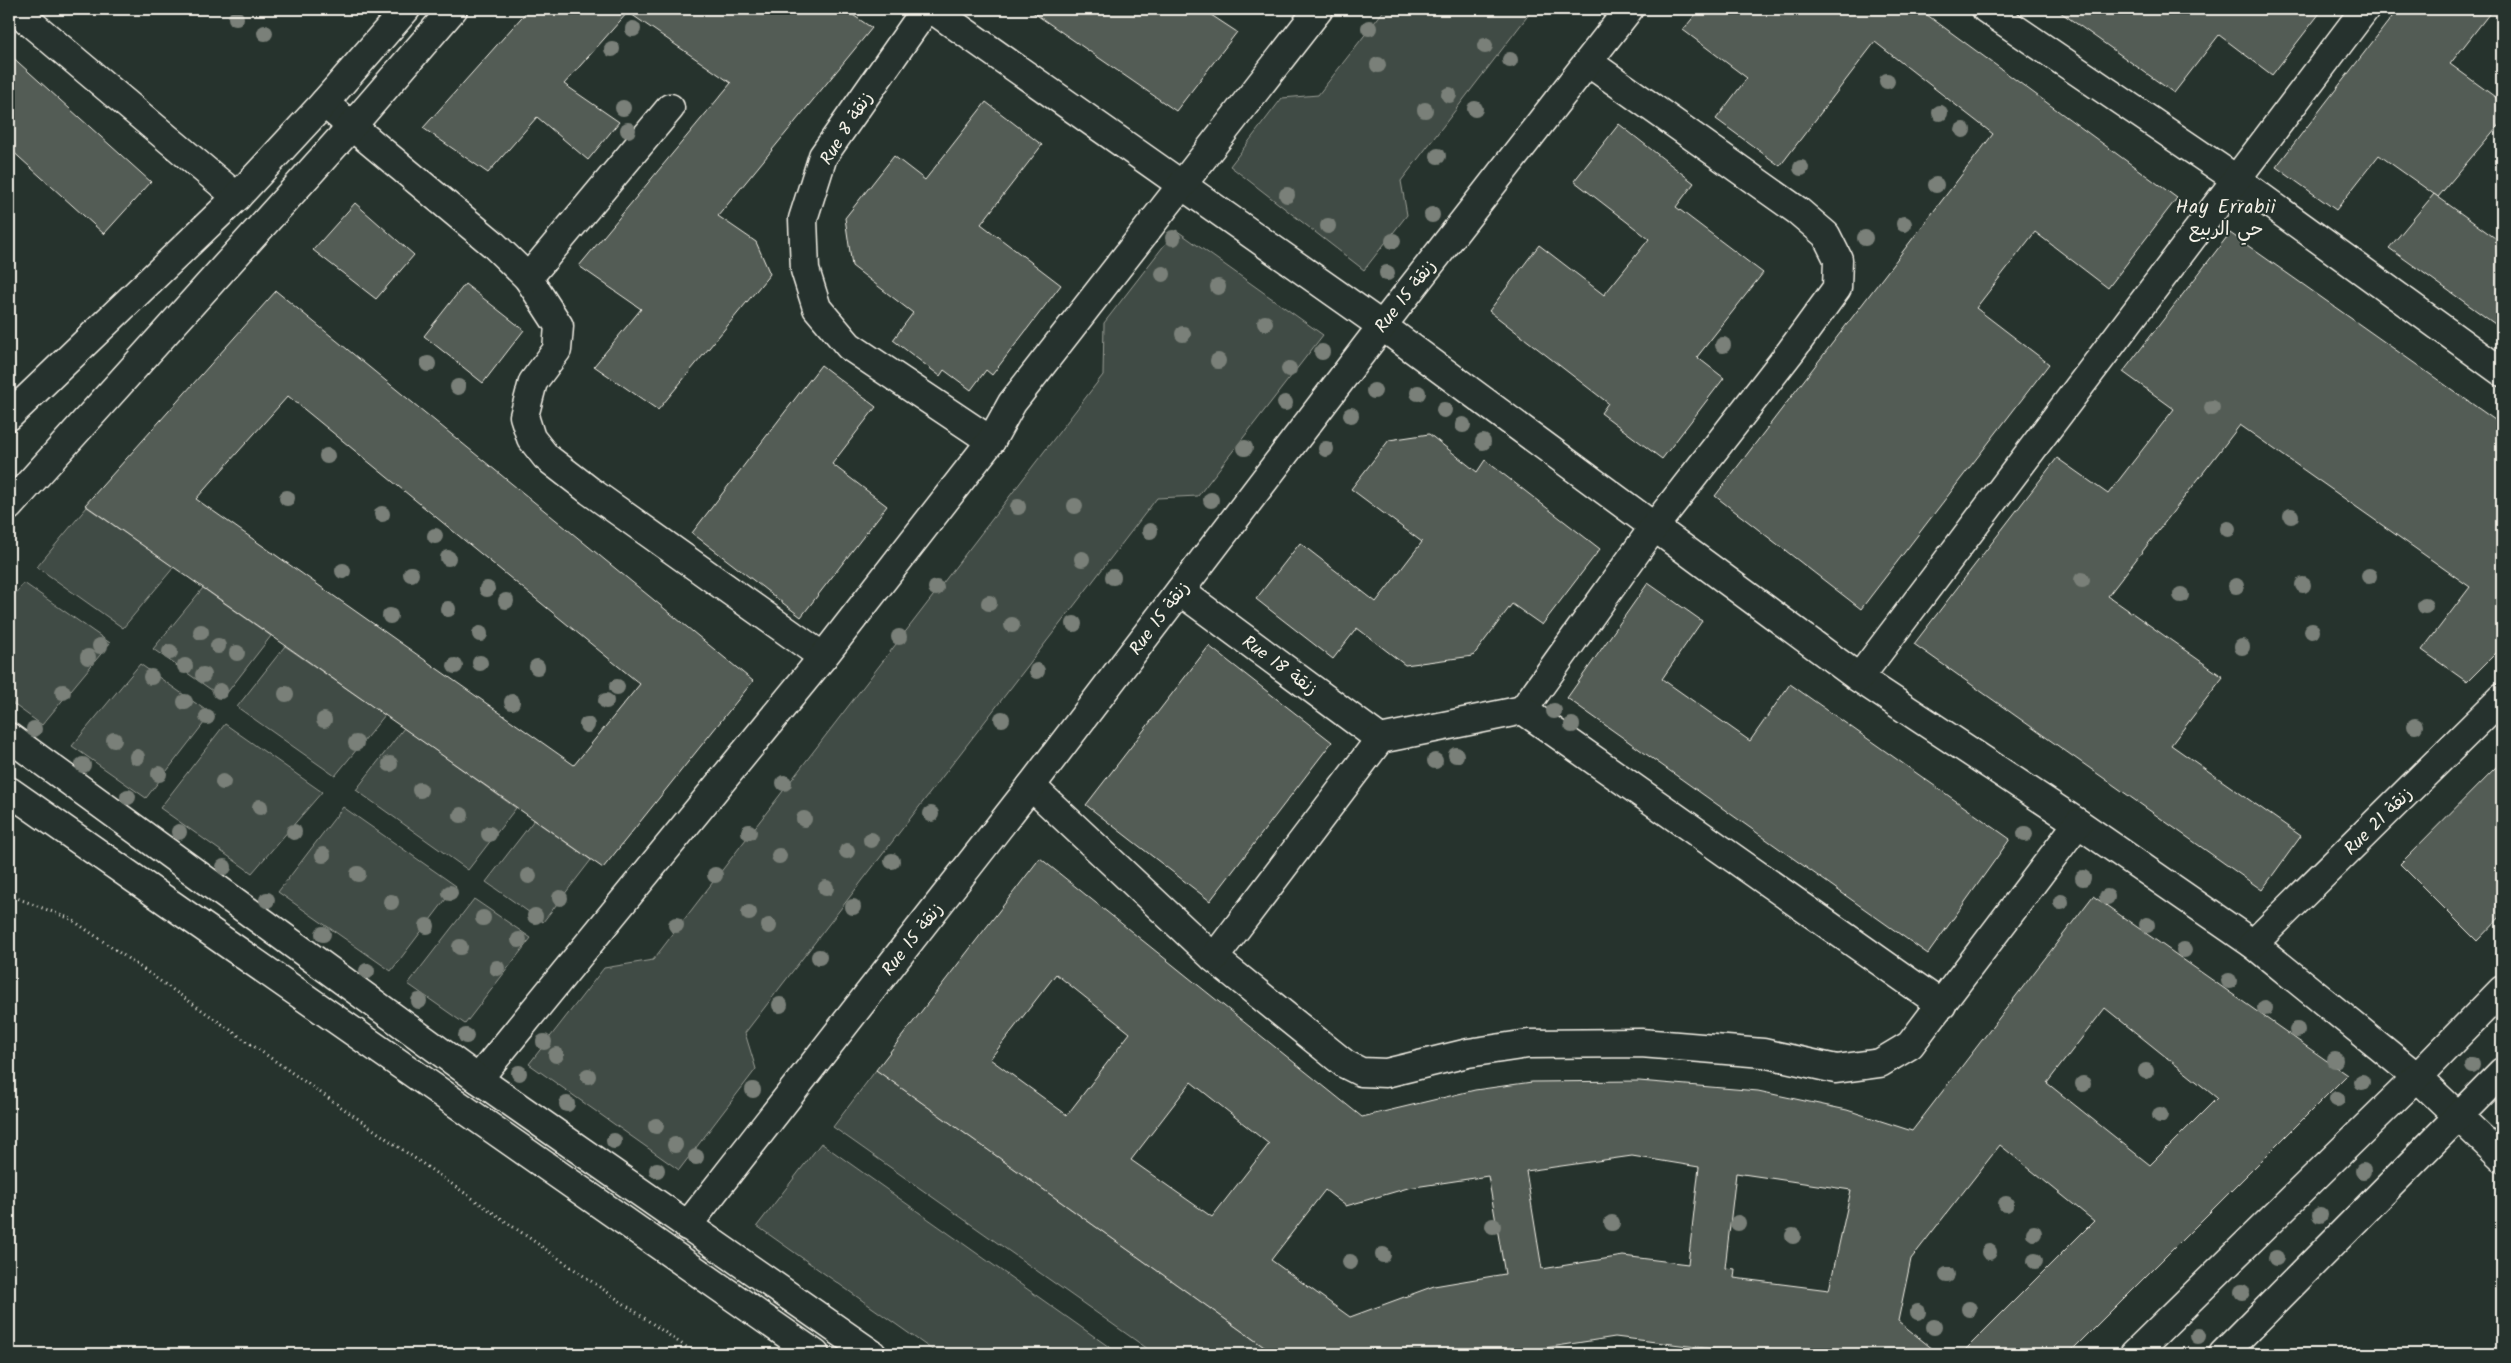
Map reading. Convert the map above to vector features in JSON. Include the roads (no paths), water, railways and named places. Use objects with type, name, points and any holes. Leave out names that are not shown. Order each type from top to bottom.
[{"type":"street","points":[[14,9],[238,197]]},
{"type":"street","points":[[9,416],[238,197],[406,9]]},
{"type":"street","points":[[9,506],[351,127],[453,9]]},
{"type":"street","name":"Rue 8 زنقة","points":[[926,9],[823,156],[803,219],[805,270],[818,308],[849,346],[991,441]]},
{"type":"street","points":[[932,9],[1382,326],[1859,678],[2078,823],[2253,944],[2417,1077],[2502,1158]]},
{"type":"street","points":[[478,1079],[823,657],[991,441],[1012,403],[1319,9]]},
{"type":"street","name":"Rue 15 زنقة","points":[[687,1226],[1031,786],[1382,326],[1629,9]]},
{"type":"street","points":[[1986,9],[2236,179],[2502,372]]},
{"type":"street","points":[[1859,678],[2365,9]]},
{"type":"street","points":[[1214,958],[1380,739],[1523,710],[1654,527],[1837,288],[1838,259],[1826,234],[1798,211],[1588,62]]},
{"type":"street","points":[[324,103],[492,243],[528,278],[559,326],[558,350],[533,382],[524,416],[531,438],[546,457],[590,491],[823,657]]},
{"type":"street","points":[[528,278],[670,108]]},
{"type":"street","name":"Rue 18 زنقة","points":[[1180,591],[1380,739]]},
{"type":"street","name":"Rue 21 زنقة","points":[[2253,944],[2502,698]]},
{"type":"street","points":[[1523,710],[1942,1005]]},
{"type":"street","points":[[9,737],[478,1079],[872,1354]]},
{"type":"street","points":[[1031,786],[1214,958],[1345,1064],[1361,1072],[1386,1073],[1468,1053],[1528,1044],[1641,1043],[1763,1053],[1836,1069],[1880,1063],[1910,1045],[2078,823]]},
{"type":"street","points":[[9,791],[815,1354]]},
{"type":"street","points":[[2134,1354],[2417,1077],[2502,990]]},
{"type":"street","points":[[2223,1354],[2502,1072]]},
{"type":"district","name":"Hay Errabii حي الربيع","points":[[2226,217]]}]
